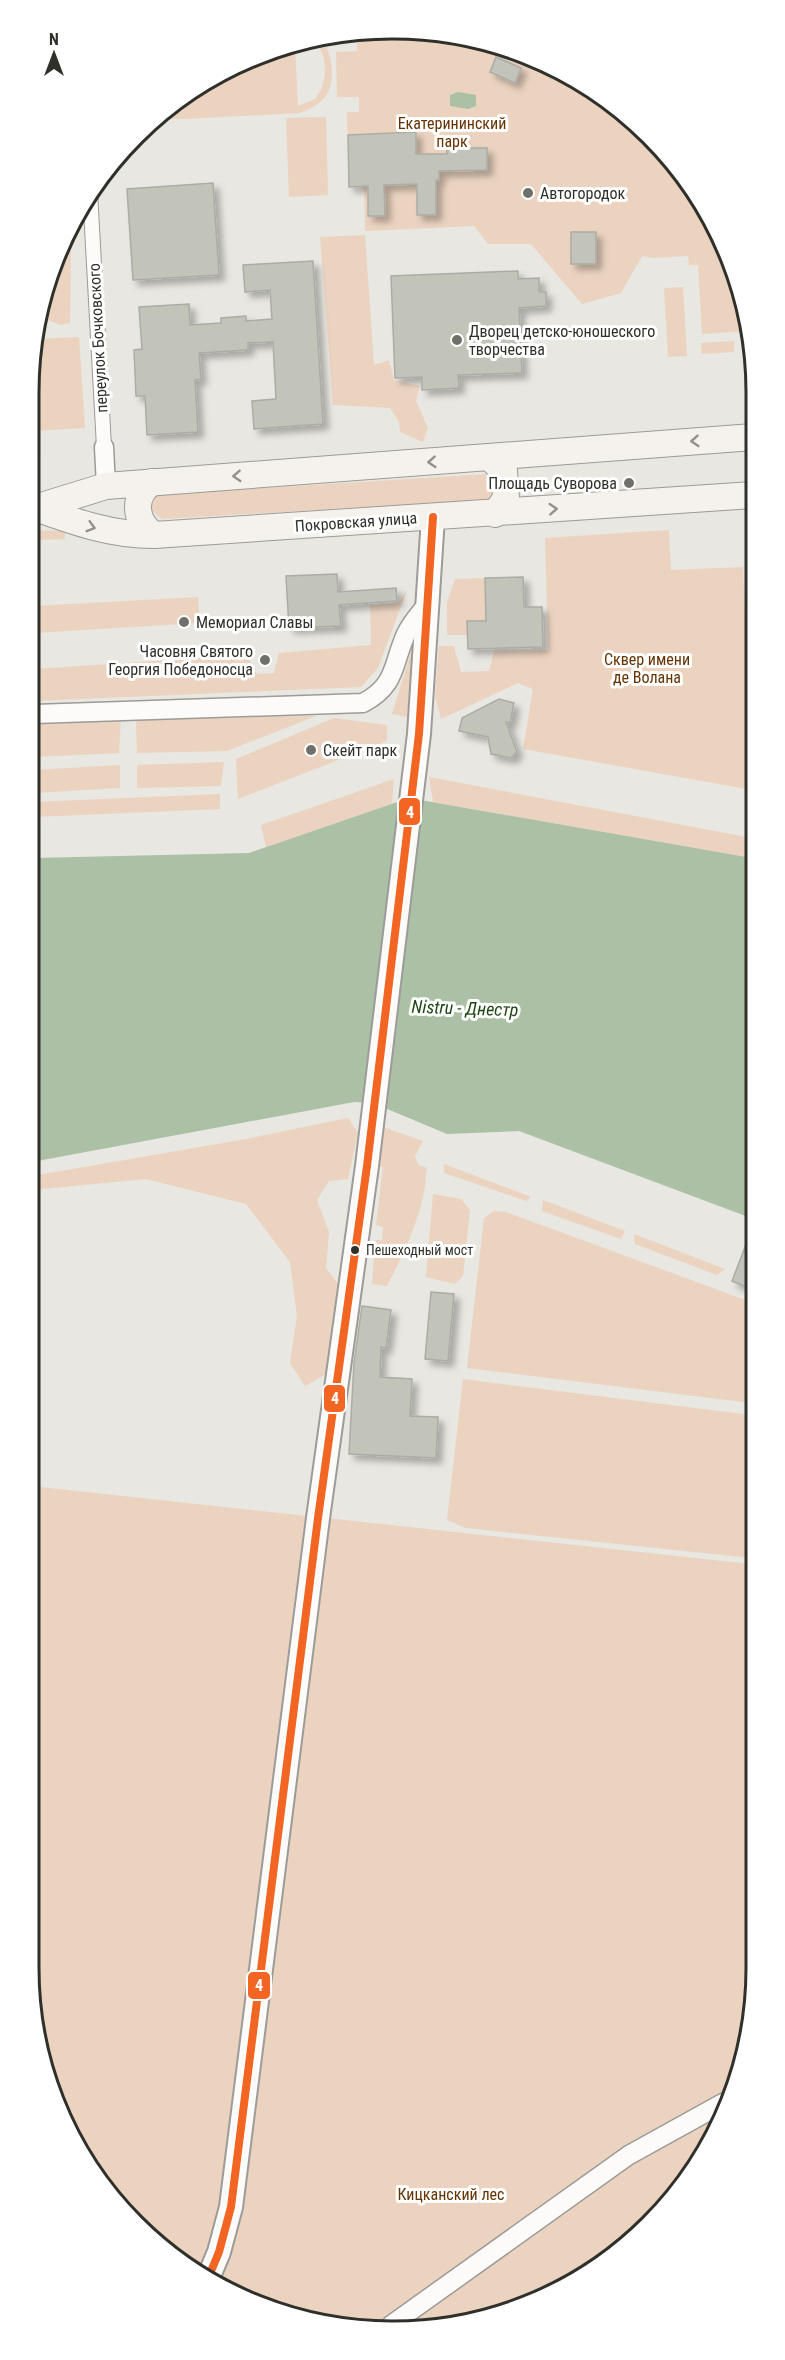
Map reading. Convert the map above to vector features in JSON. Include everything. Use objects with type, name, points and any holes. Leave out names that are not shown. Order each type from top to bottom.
[{"type":"main road","name":"Покровская улица","points":[[39,507],[106,486],[746,438]]},
{"type":"main road","points":[[490,458],[504,471],[506,498],[495,514]]},
{"type":"main road","points":[[152,482],[142,489],[138,503],[140,521],[154,535]]},
{"type":"main road","name":"Покровская улица","points":[[39,509],[90,528],[119,533],[154,535],[746,496]]},
{"type":"street","name":"переулок Бочковского","points":[[91,208],[106,486]]},
{"type":"street","points":[[211,2271],[219,2252],[231,2207],[318,1518],[368,1166],[419,734],[433,517]]},
{"type":"street","points":[[39,714],[363,703],[381,694],[392,674],[406,632],[428,603]]},
{"type":"street","points":[[397,2321],[629,2155],[718,2106]]},
{"type":"green space","name":"Екатерининский парк","points":[[392,39],[439,42],[484,51],[549,75],[608,112],[658,159],[699,216],[710,236],[727,279],[740,332],[702,334],[698,265],[689,265],[688,256],[653,258],[642,256],[621,293],[582,304],[531,244],[488,244],[474,226],[365,231],[364,188],[349,187],[347,112],[359,112],[359,97],[337,97],[336,52],[357,51],[357,41]]},
{"type":"green space","points":[[326,46],[332,72],[330,88],[325,98],[300,113],[170,118],[236,75],[295,53],[298,106],[315,99],[323,85],[325,68],[318,47]]},
{"type":"green space","points":[[326,117],[328,195],[289,197],[286,118]]},
{"type":"green space","points":[[365,235],[374,365],[389,360],[394,380],[420,386],[416,401],[428,428],[423,442],[400,432],[399,422],[390,408],[333,405],[320,237]]},
{"type":"green space","points":[[69,249],[70,323],[60,325],[47,319]]},
{"type":"green space","points":[[683,287],[687,356],[668,357],[664,288]]},
{"type":"green space","points":[[79,337],[85,428],[39,431],[40,369],[43,339]]},
{"type":"green space","points":[[734,341],[734,352],[702,354],[701,343]]},
{"type":"green space","points":[[486,474],[493,476],[496,493],[488,500],[162,519],[150,509],[156,495]]},
{"type":"green space","points":[[65,530],[65,539],[39,540],[39,531]]},
{"type":"green space","name":"Сквер имени де Волана","points":[[669,530],[671,570],[743,567],[746,641],[746,789],[523,749],[533,689],[518,683],[441,719],[435,696],[439,646],[454,646],[461,672],[489,671],[494,651],[548,650],[545,538]]},
{"type":"green space","points":[[485,578],[486,621],[467,621],[468,635],[447,635],[447,602],[455,579]]},
{"type":"green space","points":[[407,590],[378,668],[361,687],[39,701],[39,669],[247,655],[257,674],[274,673],[279,653],[371,645],[370,605],[398,603]]},
{"type":"green space","points":[[198,597],[200,623],[39,633],[39,606]]},
{"type":"green space","points":[[414,642],[407,717],[392,714]]},
{"type":"green space","points":[[121,716],[119,753],[39,757],[39,721]]},
{"type":"green space","points":[[316,716],[227,751],[137,753],[136,719]]},
{"type":"green space","name":"Скейт парк","points":[[334,718],[387,725],[387,741],[238,799],[236,759]]},
{"type":"green space","points":[[224,762],[221,786],[137,788],[137,765]]},
{"type":"green space","points":[[120,765],[120,788],[39,793],[39,770]]},
{"type":"green space","points":[[429,777],[746,837],[746,857],[433,802]]},
{"type":"green space","points":[[394,779],[392,804],[266,847],[261,825]]},
{"type":"green space","points":[[220,794],[220,809],[39,817],[39,802]]},
{"type":"green space","points":[[348,1118],[358,1133],[348,1179],[329,1181],[317,1200],[329,1232],[326,1268],[338,1284],[328,1373],[305,1386],[290,1363],[297,1316],[290,1262],[246,1204],[146,1179],[39,1189],[39,1175],[246,1139]]},
{"type":"green space","points":[[380,1126],[423,1141],[415,1156],[418,1165],[427,1168],[425,1187],[415,1226],[387,1286],[372,1284],[375,1240],[382,1240],[383,1227],[376,1225],[383,1167],[375,1166]]},
{"type":"green space","points":[[444,1164],[531,1197],[526,1201],[444,1173]]},
{"type":"green space","points":[[433,1194],[461,1199],[470,1210],[463,1276],[455,1284],[426,1277]]},
{"type":"green space","points":[[543,1200],[625,1231],[621,1239],[542,1211]]},
{"type":"green space","points":[[494,1211],[506,1212],[746,1300],[746,1402],[467,1368],[484,1218]]},
{"type":"green space","points":[[634,1234],[725,1269],[717,1275],[635,1244]]},
{"type":"green space","points":[[463,1379],[746,1414],[746,1557],[466,1528],[447,1520]]},
{"type":"green space","name":"Кицканский лес","points":[[39,1487],[746,1563],[746,1967],[739,2036],[719,2103],[699,2144],[658,2201],[608,2248],[549,2285],[484,2309],[416,2320],[346,2318],[279,2302],[236,2285],[216,2274],[159,2233],[112,2183],[86,2144],[66,2103],[51,2059],[42,2014],[39,1967]]},
{"type":"water","points":[[458,92],[476,95],[476,106],[468,109],[450,106],[450,95]]},
{"type":"water","name":"Nistru - Днестр","points":[[409,798],[746,857],[746,1216],[519,1131],[447,1134],[373,1103],[354,1102],[39,1161],[39,858],[249,853]]},
{"type":"building","points":[[496,57],[521,68],[515,83],[490,72]]},
{"type":"building","points":[[416,132],[416,154],[447,154],[447,148],[487,148],[487,170],[439,171],[439,180],[436,180],[436,215],[417,215],[417,184],[384,185],[385,216],[368,216],[368,186],[349,187],[348,135]]},
{"type":"building","points":[[213,183],[219,275],[133,280],[127,189]]},
{"type":"building","points":[[571,232],[596,232],[596,264],[571,264]]},
{"type":"building","points":[[313,261],[323,424],[254,429],[252,401],[276,399],[273,342],[248,343],[248,350],[199,353],[201,379],[195,380],[198,432],[147,435],[145,396],[136,396],[134,350],[142,349],[139,307],[189,304],[190,325],[221,323],[221,318],[246,316],[246,321],[272,319],[270,290],[245,292],[243,265]]},
{"type":"building","name":"Дворец детско-юношеского творчества","points":[[518,271],[518,279],[539,278],[539,292],[546,292],[546,306],[519,308],[522,373],[458,375],[459,388],[422,390],[422,377],[395,378],[391,276]]},
{"type":"building","points":[[337,574],[338,592],[396,588],[397,601],[339,605],[341,626],[289,628],[286,576]]},
{"type":"building","points":[[523,577],[524,607],[542,607],[543,647],[468,649],[467,621],[486,621],[485,578]]},
{"type":"building","points":[[499,699],[514,703],[510,723],[506,722],[517,752],[511,758],[491,754],[488,737],[459,731],[462,718]]},
{"type":"building","points":[[746,1244],[746,1287],[732,1281]]},
{"type":"building","points":[[431,1292],[454,1294],[448,1361],[425,1359]]},
{"type":"building","points":[[362,1306],[391,1310],[386,1348],[381,1347],[380,1377],[412,1379],[410,1416],[438,1417],[436,1458],[349,1454],[354,1363]]},
{"type":"transit line","name":"4","points":[[211,2271],[219,2252],[231,2207],[318,1518],[367,1166],[419,734],[433,517]]},
{"type":"place","name":"Автогородок","points":[[528,193]]},
{"type":"place","name":"Дворец детско-юношеского творчества","points":[[457,340]]},
{"type":"place","name":"Площадь Суворова","points":[[629,483]]},
{"type":"place","name":"Мемориал Славы","points":[[184,622]]},
{"type":"place","name":"Часовня Святого Георгия Победоносца","points":[[265,660]]},
{"type":"place","name":"Скейт парк","points":[[311,750]]},
{"type":"place","name":"Пешеходный мост","points":[[355,1250]]}]
